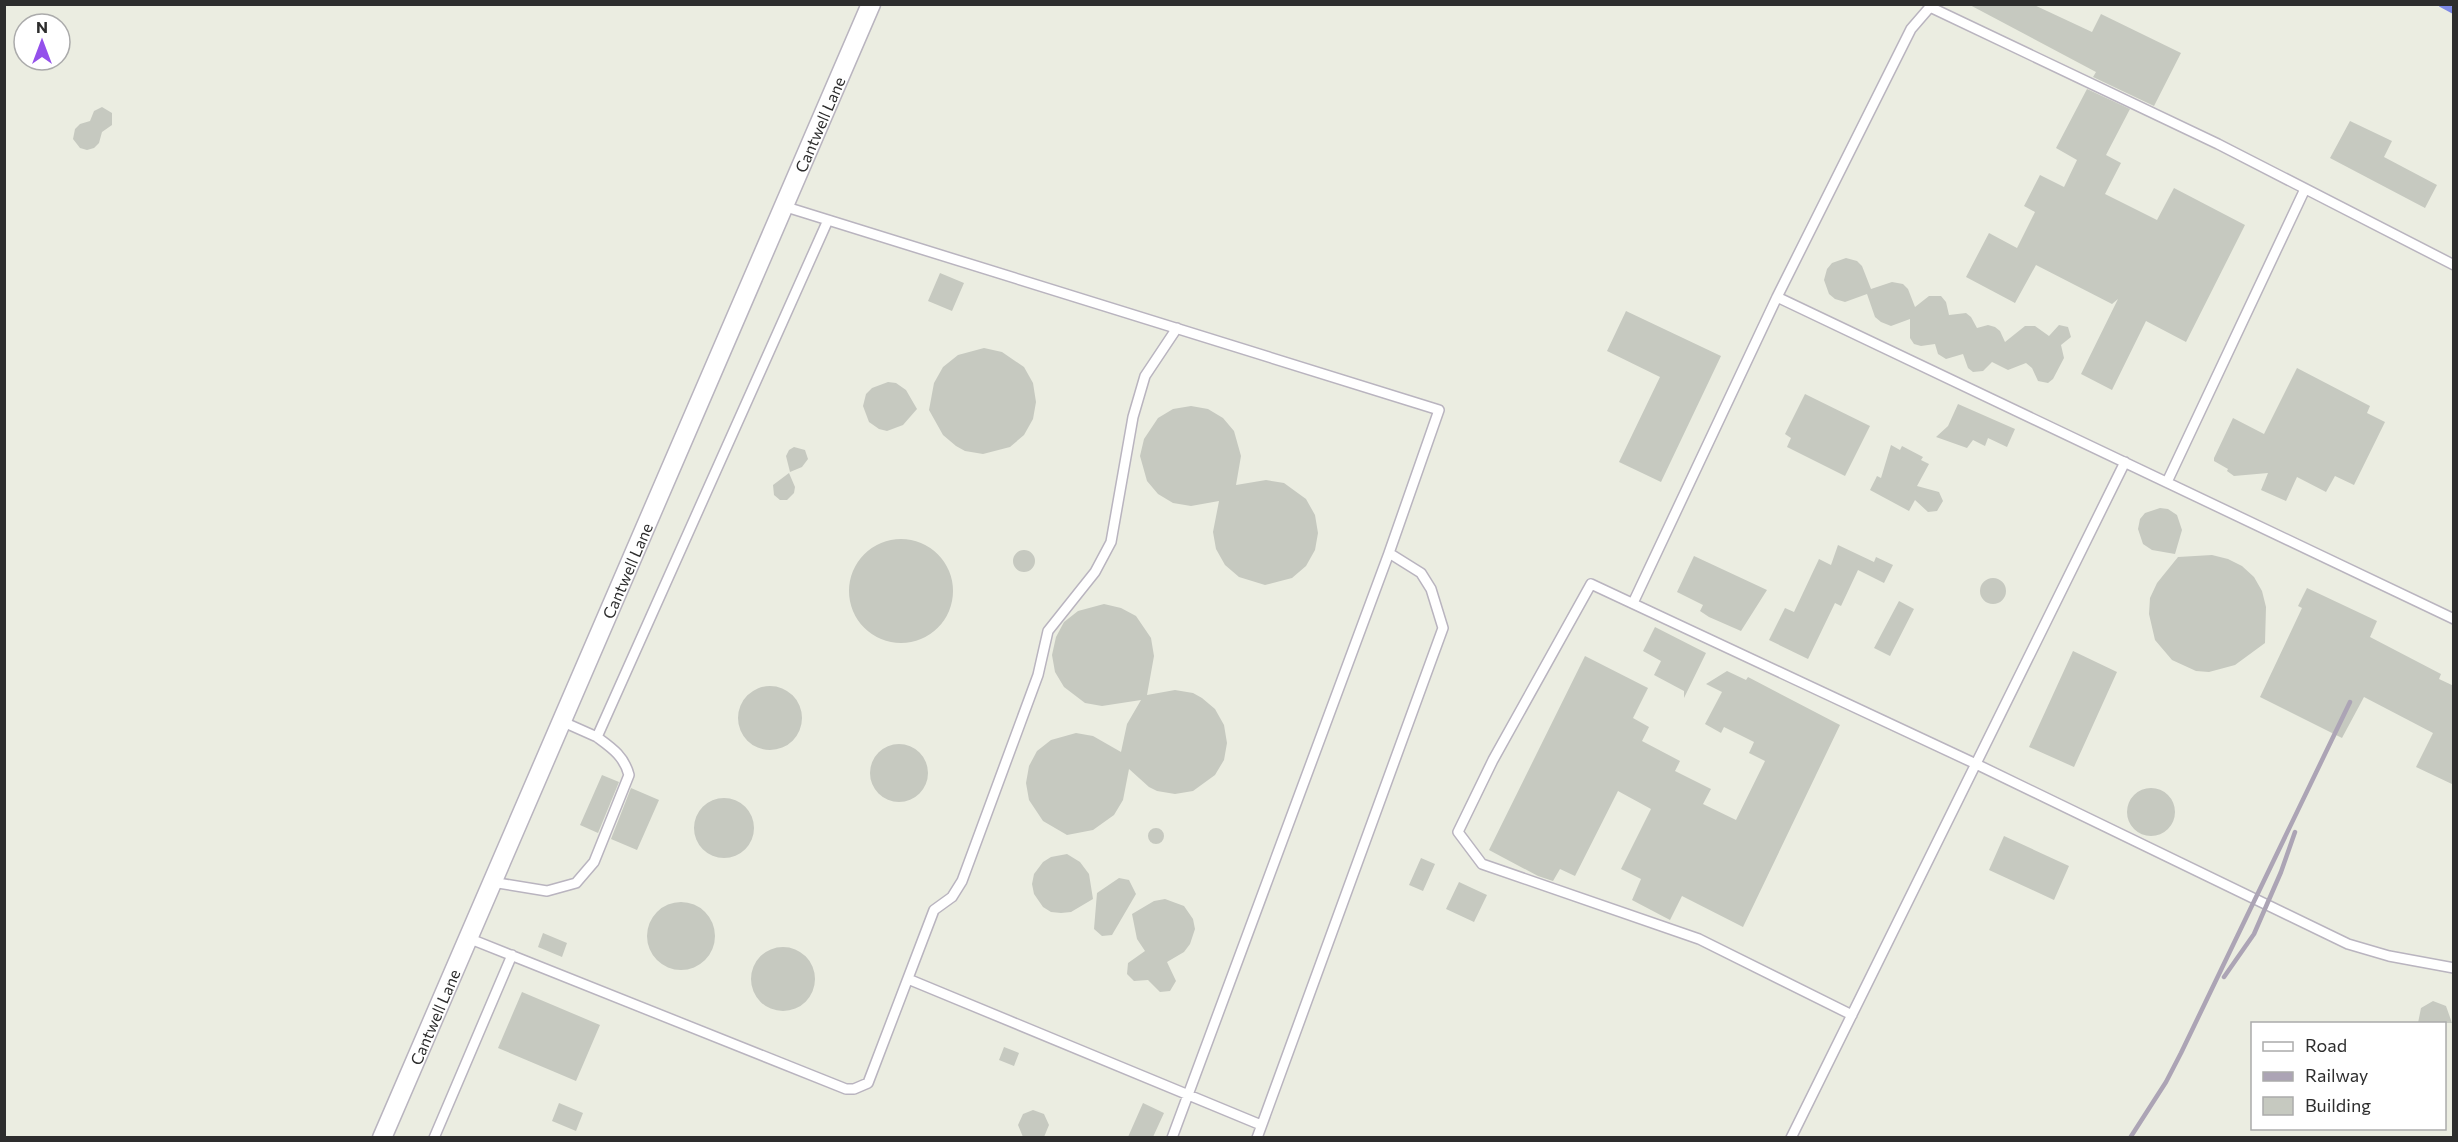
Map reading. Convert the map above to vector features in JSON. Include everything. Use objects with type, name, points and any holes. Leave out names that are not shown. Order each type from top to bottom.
[{"type":"street","name":"Cantwell Lane","points":[[382,1137],[871,4]]},
{"type":"lane","points":[[1633,603],[1778,297],[1911,29],[1930,7],[2218,144],[2454,265]]},
{"type":"lane","points":[[2167,482],[2305,189]]},
{"type":"lane","points":[[783,206],[1439,410],[1389,553],[1172,1137]]},
{"type":"lane","points":[[597,737],[828,220]]},
{"type":"lane","points":[[1778,297],[2454,619]]},
{"type":"lane","points":[[468,938],[846,1089],[854,1089],[868,1083],[934,910],[952,897],[962,881],[1038,675],[1048,631],[1095,572],[1111,542],[1133,417],[1145,376],[1176,328]]},
{"type":"lane","points":[[1791,1137],[2125,462]]},
{"type":"lane","points":[[1257,1137],[1443,628],[1431,589],[1421,573],[1389,553]]},
{"type":"lane","points":[[1852,1015],[1699,939],[1482,864],[1458,832],[1493,760],[1591,584],[1976,764],[2348,944],[2389,956],[2454,968]]},
{"type":"lane","points":[[492,882],[547,891],[576,883],[594,862],[629,775],[616,750],[597,737],[561,721]]},
{"type":"lane","points":[[434,1137],[512,955]]},
{"type":"lane","points":[[908,979],[1261,1125]]},
{"type":"building","points":[[1968,4],[2032,4],[2092,32],[2101,14],[2181,53],[2154,106],[2093,77],[2096,72]]},
{"type":"building","points":[[2087,89],[2130,109],[2106,155],[2121,163],[2105,194],[2157,220],[2174,188],[2245,225],[2186,342],[2146,321],[2112,390],[2081,374],[2118,299],[2112,304],[2036,265],[2015,303],[1966,277],[1989,233],[2017,248],[2035,212],[2024,206],[2040,175],[2064,187],[2077,160],[2056,148]]},
{"type":"building","points":[[102,107],[112,113],[112,125],[102,132],[99,143],[94,148],[87,150],[80,148],[73,139],[75,129],[80,124],[90,121],[94,111]]},
{"type":"building","points":[[2350,121],[2392,141],[2384,157],[2437,185],[2425,208],[2330,158]]},
{"type":"building","points":[[1846,258],[1857,261],[1862,266],[1871,289],[1892,282],[1903,284],[1908,289],[1915,307],[1929,296],[1941,296],[1946,302],[1949,315],[1966,313],[1977,328],[1988,325],[1995,327],[2000,331],[2005,342],[2025,326],[2035,326],[2049,336],[2059,325],[2068,327],[2071,337],[2061,345],[2064,358],[2053,379],[2048,383],[2038,381],[2032,368],[2026,363],[2008,370],[1992,362],[1983,371],[1973,372],[1968,368],[1963,354],[1946,359],[1938,354],[1935,344],[1921,346],[1914,344],[1910,338],[1910,319],[1891,326],[1881,322],[1875,317],[1867,294],[1845,302],[1829,294],[1824,280],[1827,269],[1832,263]]},
{"type":"building","points":[[940,273],[964,283],[952,311],[928,301]]},
{"type":"building","points":[[1626,311],[1721,356],[1661,482],[1619,462],[1660,377],[1607,351]]},
{"type":"building","points":[[984,348],[1002,352],[1024,367],[1033,383],[1036,402],[1033,419],[1024,435],[1010,447],[983,454],[965,451],[956,446],[943,435],[929,410],[934,383],[943,367],[958,355]]},
{"type":"building","points":[[2297,368],[2370,406],[2367,413],[2385,422],[2354,485],[2335,476],[2326,492],[2297,477],[2286,501],[2261,490],[2268,473],[2234,476],[2227,471],[2228,469],[2214,461],[2214,458],[2233,418],[2264,434]]},
{"type":"building","points":[[888,382],[896,383],[906,390],[917,409],[903,425],[887,431],[869,422],[863,406],[866,394],[872,388]]},
{"type":"building","points":[[1805,394],[1870,426],[1845,476],[1787,447],[1791,438],[1785,434]]},
{"type":"building","points":[[1958,404],[2015,429],[2007,447],[1988,438],[1985,446],[1973,440],[1967,448],[1936,437],[1948,426]]},
{"type":"building","points":[[1191,406],[1208,409],[1223,418],[1234,431],[1241,456],[1236,485],[1266,480],[1284,483],[1306,499],[1315,515],[1318,533],[1315,550],[1306,566],[1292,578],[1265,585],[1239,577],[1225,565],[1216,549],[1213,532],[1219,501],[1191,506],[1173,503],[1158,494],[1147,481],[1140,456],[1144,439],[1158,418],[1173,409]]},
{"type":"building","points":[[1891,445],[1900,450],[1902,446],[1923,457],[1921,460],[1929,464],[1917,486],[1939,492],[1943,501],[1937,511],[1928,512],[1915,500],[1909,511],[1870,490],[1877,476],[1881,478]]},
{"type":"building","points":[[794,447],[805,450],[808,459],[802,467],[790,472],[786,456]]},
{"type":"building","points":[[789,473],[795,487],[794,493],[787,500],[780,500],[774,495],[773,485]]},
{"type":"building","points":[[2160,508],[2168,509],[2177,515],[2182,530],[2175,554],[2152,550],[2143,544],[2138,529],[2140,519],[2145,513]]},
{"type":"building","points":[[901,539],[921,543],[938,554],[949,571],[953,591],[949,611],[938,628],[921,639],[901,643],[881,639],[864,628],[853,611],[849,591],[853,571],[864,554],[881,543]]},
{"type":"building","points":[[1838,545],[1874,562],[1876,557],[1893,565],[1884,583],[1858,570],[1841,606],[1835,603],[1808,659],[1769,640],[1785,608],[1794,612],[1819,559],[1831,565]]},
{"type":"building","points":[[1024,550],[1032,553],[1035,561],[1032,569],[1024,572],[1016,569],[1013,561],[1016,553]]},
{"type":"building","points":[[2212,555],[2242,566],[2254,577],[2262,591],[2266,607],[2265,643],[2235,665],[2209,672],[2196,671],[2172,660],[2155,640],[2149,614],[2150,598],[2157,583],[2178,557]]},
{"type":"building","points":[[1694,556],[1767,590],[1741,631],[1709,617],[1700,611],[1703,605],[1677,592]]},
{"type":"building","points":[[1993,578],[2002,582],[2006,591],[2002,600],[1993,604],[1984,600],[1980,591],[1984,582]]},
{"type":"building","points":[[2307,588],[2377,621],[2370,637],[2441,674],[2439,679],[2454,686],[2454,785],[2416,767],[2433,733],[2364,697],[2342,738],[2260,697],[2302,608],[2298,606]]},
{"type":"building","points":[[1899,601],[1914,609],[1890,656],[1874,648]]},
{"type":"building","points":[[1104,604],[1121,608],[1136,616],[1151,638],[1154,656],[1147,695],[1175,690],[1193,693],[1202,698],[1215,709],[1224,725],[1227,743],[1224,760],[1215,775],[1193,791],[1175,794],[1157,791],[1129,769],[1123,800],[1114,815],[1093,830],[1067,835],[1043,821],[1029,800],[1026,783],[1029,766],[1037,751],[1051,740],[1076,733],[1093,736],[1121,752],[1127,724],[1141,700],[1102,706],[1085,703],[1064,687],[1055,672],[1052,655],[1056,637],[1064,622],[1078,611]]},
{"type":"building","points":[[1655,627],[1706,653],[1684,698],[1684,691],[1654,675],[1661,661],[1643,651]]},
{"type":"building","points":[[2073,651],[2117,672],[2074,767],[2029,747]]},
{"type":"building","points":[[1585,656],[1648,688],[1633,718],[1649,727],[1642,741],[1680,761],[1675,771],[1711,789],[1703,804],[1736,820],[1765,761],[1749,753],[1754,742],[1724,727],[1721,733],[1705,724],[1722,692],[1706,684],[1727,671],[1746,680],[1748,677],[1840,725],[1743,927],[1682,896],[1670,920],[1632,900],[1641,879],[1621,869],[1651,809],[1618,791],[1575,876],[1560,869],[1553,881],[1538,876],[1489,850]]},
{"type":"building","points":[[770,686],[788,691],[793,695],[797,700],[802,718],[797,736],[793,741],[788,745],[770,750],[752,745],[747,741],[743,736],[738,718],[743,700],[747,695],[752,691]]},
{"type":"building","points":[[899,744],[910,746],[923,757],[928,773],[926,784],[915,797],[899,802],[888,800],[875,789],[870,773],[872,762],[883,749]]},
{"type":"building","points":[[602,775],[619,782],[598,833],[580,825]]},
{"type":"building","points":[[631,788],[659,800],[637,850],[611,839]]},
{"type":"building","points":[[2151,788],[2168,795],[2175,812],[2168,829],[2151,836],[2134,829],[2127,812],[2134,795]]},
{"type":"building","points":[[724,798],[741,803],[749,811],[754,828],[749,845],[741,853],[724,858],[707,853],[699,845],[694,828],[699,811],[707,803]]},
{"type":"building","points":[[1156,828],[1162,830],[1164,836],[1162,842],[1156,844],[1150,842],[1148,836],[1150,830]]},
{"type":"building","points":[[2004,836],[2069,866],[2054,900],[1989,870]]},
{"type":"building","points":[[1067,854],[1080,862],[1089,874],[1093,899],[1071,912],[1051,912],[1043,907],[1034,894],[1032,884],[1034,874],[1043,862],[1051,857]]},
{"type":"building","points":[[1421,858],[1435,864],[1423,891],[1409,885]]},
{"type":"building","points":[[1119,878],[1129,880],[1136,894],[1112,935],[1102,936],[1094,929],[1097,893]]},
{"type":"building","points":[[1459,882],[1487,895],[1474,922],[1446,909]]},
{"type":"building","points":[[1165,899],[1184,906],[1193,919],[1195,929],[1190,944],[1184,952],[1167,962],[1176,981],[1170,991],[1160,992],[1148,980],[1134,981],[1127,974],[1128,963],[1145,951],[1137,939],[1132,914],[1154,901]]},
{"type":"building","points":[[681,902],[694,905],[705,912],[712,923],[715,936],[712,949],[705,960],[694,967],[681,970],[668,967],[657,960],[650,949],[647,936],[650,923],[657,912],[668,905]]},
{"type":"building","points":[[543,933],[567,943],[562,957],[538,947]]},
{"type":"building","points":[[777,947],[789,947],[806,956],[813,967],[815,979],[813,991],[806,1002],[789,1011],[777,1011],[765,1006],[756,997],[751,985],[751,973],[756,961],[765,952]]},
{"type":"building","points":[[522,992],[600,1025],[576,1081],[498,1048]]},
{"type":"building","points":[[2433,1001],[2446,1006],[2452,1023],[2418,1022],[2421,1008]]},
{"type":"building","points":[[1004,1047],[1019,1053],[1014,1066],[999,1060]]},
{"type":"building","points":[[559,1103],[583,1113],[576,1131],[552,1121]]},
{"type":"building","points":[[1143,1103],[1164,1113],[1153,1137],[1128,1137]]},
{"type":"building","points":[[1033,1110],[1044,1114],[1049,1125],[1044,1137],[1023,1137],[1018,1125],[1023,1114]]},
{"type":"waterway","points":[[2441,4],[2454,11]]},
{"type":"railway","points":[[2130,1138],[2166,1082],[2181,1053],[2350,702]]},
{"type":"railway","points":[[2224,977],[2254,934],[2281,872],[2295,832]]}]
